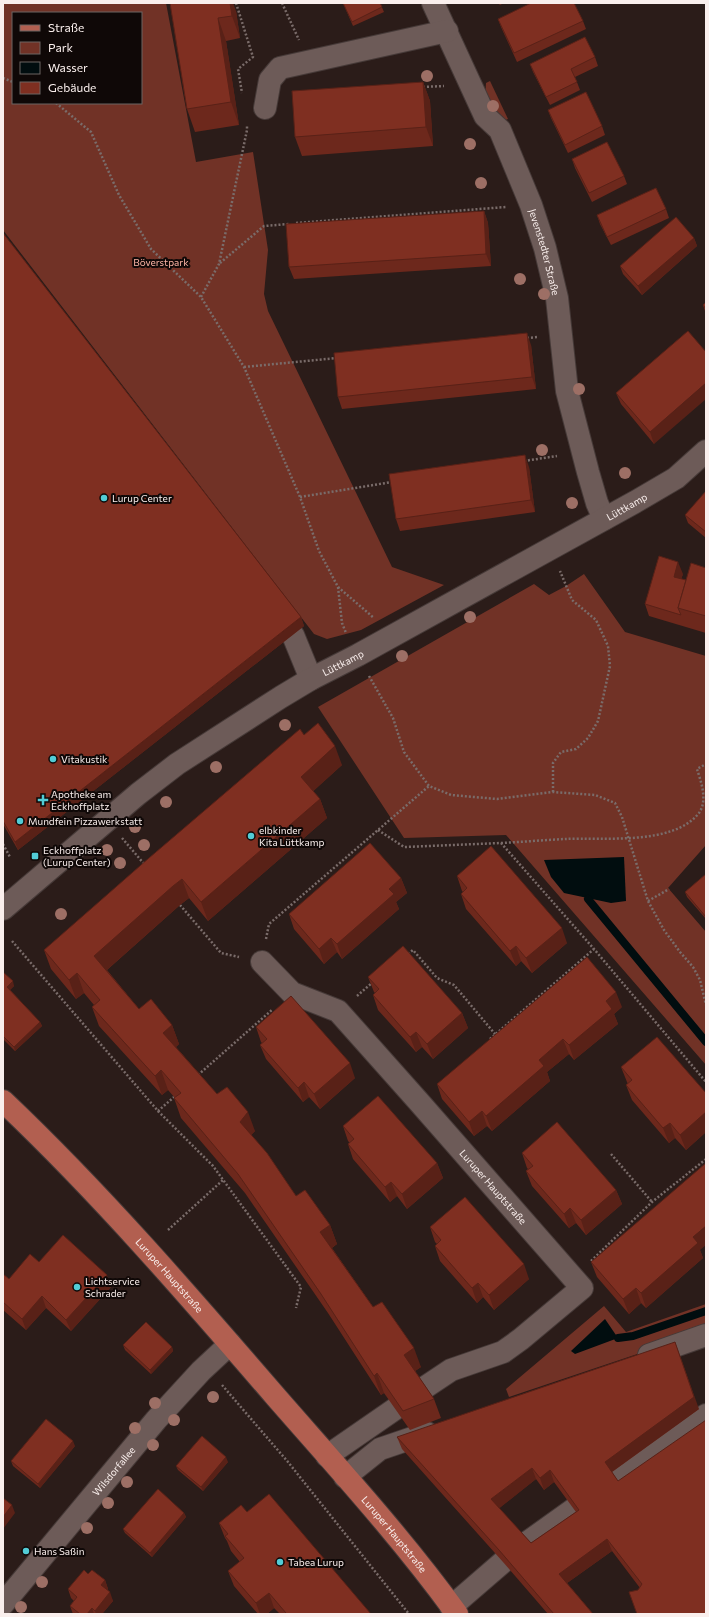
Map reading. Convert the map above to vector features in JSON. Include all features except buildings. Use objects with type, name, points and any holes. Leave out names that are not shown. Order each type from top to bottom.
[{"type":"main road","name":"Luruper Hauptstraße","points":[[3,1101],[41,1137],[153,1255],[405,1548],[454,1612]]},
{"type":"street","name":"Jevenstedter Straße","points":[[433,3],[485,116],[500,130],[531,205],[545,248],[557,298],[567,391],[588,472],[597,503],[604,519]]},
{"type":"street","points":[[265,108],[270,80],[280,68],[417,39],[447,31]]},
{"type":"street","name":"Lüttkamp","points":[[3,909],[106,820],[177,764],[311,679],[358,655],[676,478],[706,451]]},
{"type":"street","points":[[293,635],[311,679]]},
{"type":"street","name":"Luruper Hauptstraße","points":[[262,962],[292,992],[338,1011],[582,1288],[521,1339],[503,1352],[451,1370],[421,1390]]},
{"type":"street","points":[[631,1361],[706,1335]]},
{"type":"street","name":"Wilsdorfallee","points":[[3,1604],[156,1420],[201,1371],[230,1344]]},
{"type":"street","points":[[327,1456],[395,1408]]},
{"type":"street","points":[[614,1480],[706,1415]]},
{"type":"street","points":[[345,1477],[380,1449],[442,1428]]},
{"type":"street","points":[[525,1544],[574,1509]]},
{"type":"street","points":[[454,1612],[503,1562]]},
{"type":"path","points":[[236,3],[253,58],[238,69],[243,100]]},
{"type":"path","points":[[282,3],[300,41]]},
{"type":"path","points":[[416,88],[448,86]]},
{"type":"path","points":[[57,104],[91,132],[119,195],[151,249],[201,297],[244,367],[300,497],[319,551],[338,587],[342,623],[349,639]]},
{"type":"path","points":[[201,297],[219,264],[247,130],[246,122]]},
{"type":"path","points":[[247,130],[255,129]]},
{"type":"path","points":[[219,264],[264,226],[509,207]]},
{"type":"path","points":[[520,338],[544,336]]},
{"type":"path","points":[[244,367],[339,358]]},
{"type":"path","points":[[518,462],[557,456]]},
{"type":"path","points":[[300,497],[393,482]]},
{"type":"path","points":[[553,792],[553,763],[561,752],[576,749],[588,738],[598,721],[610,666],[608,646],[596,620],[572,600],[558,567]]},
{"type":"path","points":[[338,587],[378,621]]},
{"type":"path","points":[[367,672],[393,718],[404,752],[428,786],[451,796],[497,799],[553,792],[595,795],[615,803],[622,817],[648,901],[664,930],[680,952],[694,967],[700,980],[706,1005]]},
{"type":"path","points":[[378,830],[404,848],[565,839],[628,838],[672,831],[689,822],[699,812],[703,802],[703,788],[697,769],[706,764]]},
{"type":"path","points":[[180,905],[221,953],[262,962],[269,924],[428,786]]},
{"type":"path","points":[[106,820],[147,866]]},
{"type":"path","points":[[500,843],[594,949],[706,1082]]},
{"type":"path","points":[[3,844],[10,857]]},
{"type":"path","points":[[648,901],[669,889]]},
{"type":"path","points":[[12,941],[158,1112],[213,1166],[301,1287],[296,1308]]},
{"type":"path","points":[[490,1040],[594,949]]},
{"type":"path","points":[[407,954],[413,950],[437,978],[454,985],[495,1035]]},
{"type":"path","points":[[338,1011],[378,978]]},
{"type":"path","points":[[194,1079],[292,992]]},
{"type":"path","points":[[158,1112],[174,1097]]},
{"type":"path","points":[[611,1154],[652,1202]]},
{"type":"path","points":[[573,1278],[652,1202],[706,1160]]},
{"type":"path","points":[[168,1230],[223,1180]]},
{"type":"path","points":[[230,1393],[288,1462],[409,1614]]},
{"type":"green space","name":"Böverstpark","points":[[3,3],[166,3],[196,162],[253,152],[268,250],[264,294],[268,311],[392,567],[444,585],[361,630],[327,639],[314,634],[3,230]]},
{"type":"green space","points":[[490,81],[508,119],[503,121],[485,99],[486,83]]},
{"type":"green space","points":[[584,574],[625,632],[706,656],[706,845],[668,888],[706,932],[706,1065],[506,835],[404,838],[318,707],[534,584],[549,595]]},
{"type":"green space","points":[[706,1304],[706,1331],[509,1397],[506,1389],[604,1306],[626,1332]]},
{"type":"water","points":[[624,857],[626,901],[611,903],[564,893],[551,877],[544,860]]},
{"type":"water","points":[[605,1319],[618,1338],[575,1354],[571,1351]]},
{"type":"waterway","points":[[588,899],[706,1042]]},
{"type":"waterway","points":[[618,1338],[633,1336],[706,1311]]},
{"type":"place","name":"Lurup Center","points":[[104,498]]},
{"type":"place","name":"Vitakustik","points":[[53,759]]},
{"type":"place","name":"Apotheke am Eckhoffplatz","points":[[43,800]]},
{"type":"place","name":"Mundfein Pizzawerkstatt","points":[[20,821]]},
{"type":"place","name":"elbkinder Kita Lüttkamp","points":[[251,836]]},
{"type":"place","name":"Eckhoffplatz (Lurup Center)","points":[[35,856]]},
{"type":"place","name":"Lichtservice Schrader","points":[[77,1287]]},
{"type":"place","name":"Hans Saßin","points":[[26,1551]]},
{"type":"place","name":"Tabea Lurup","points":[[280,1562]]}]
